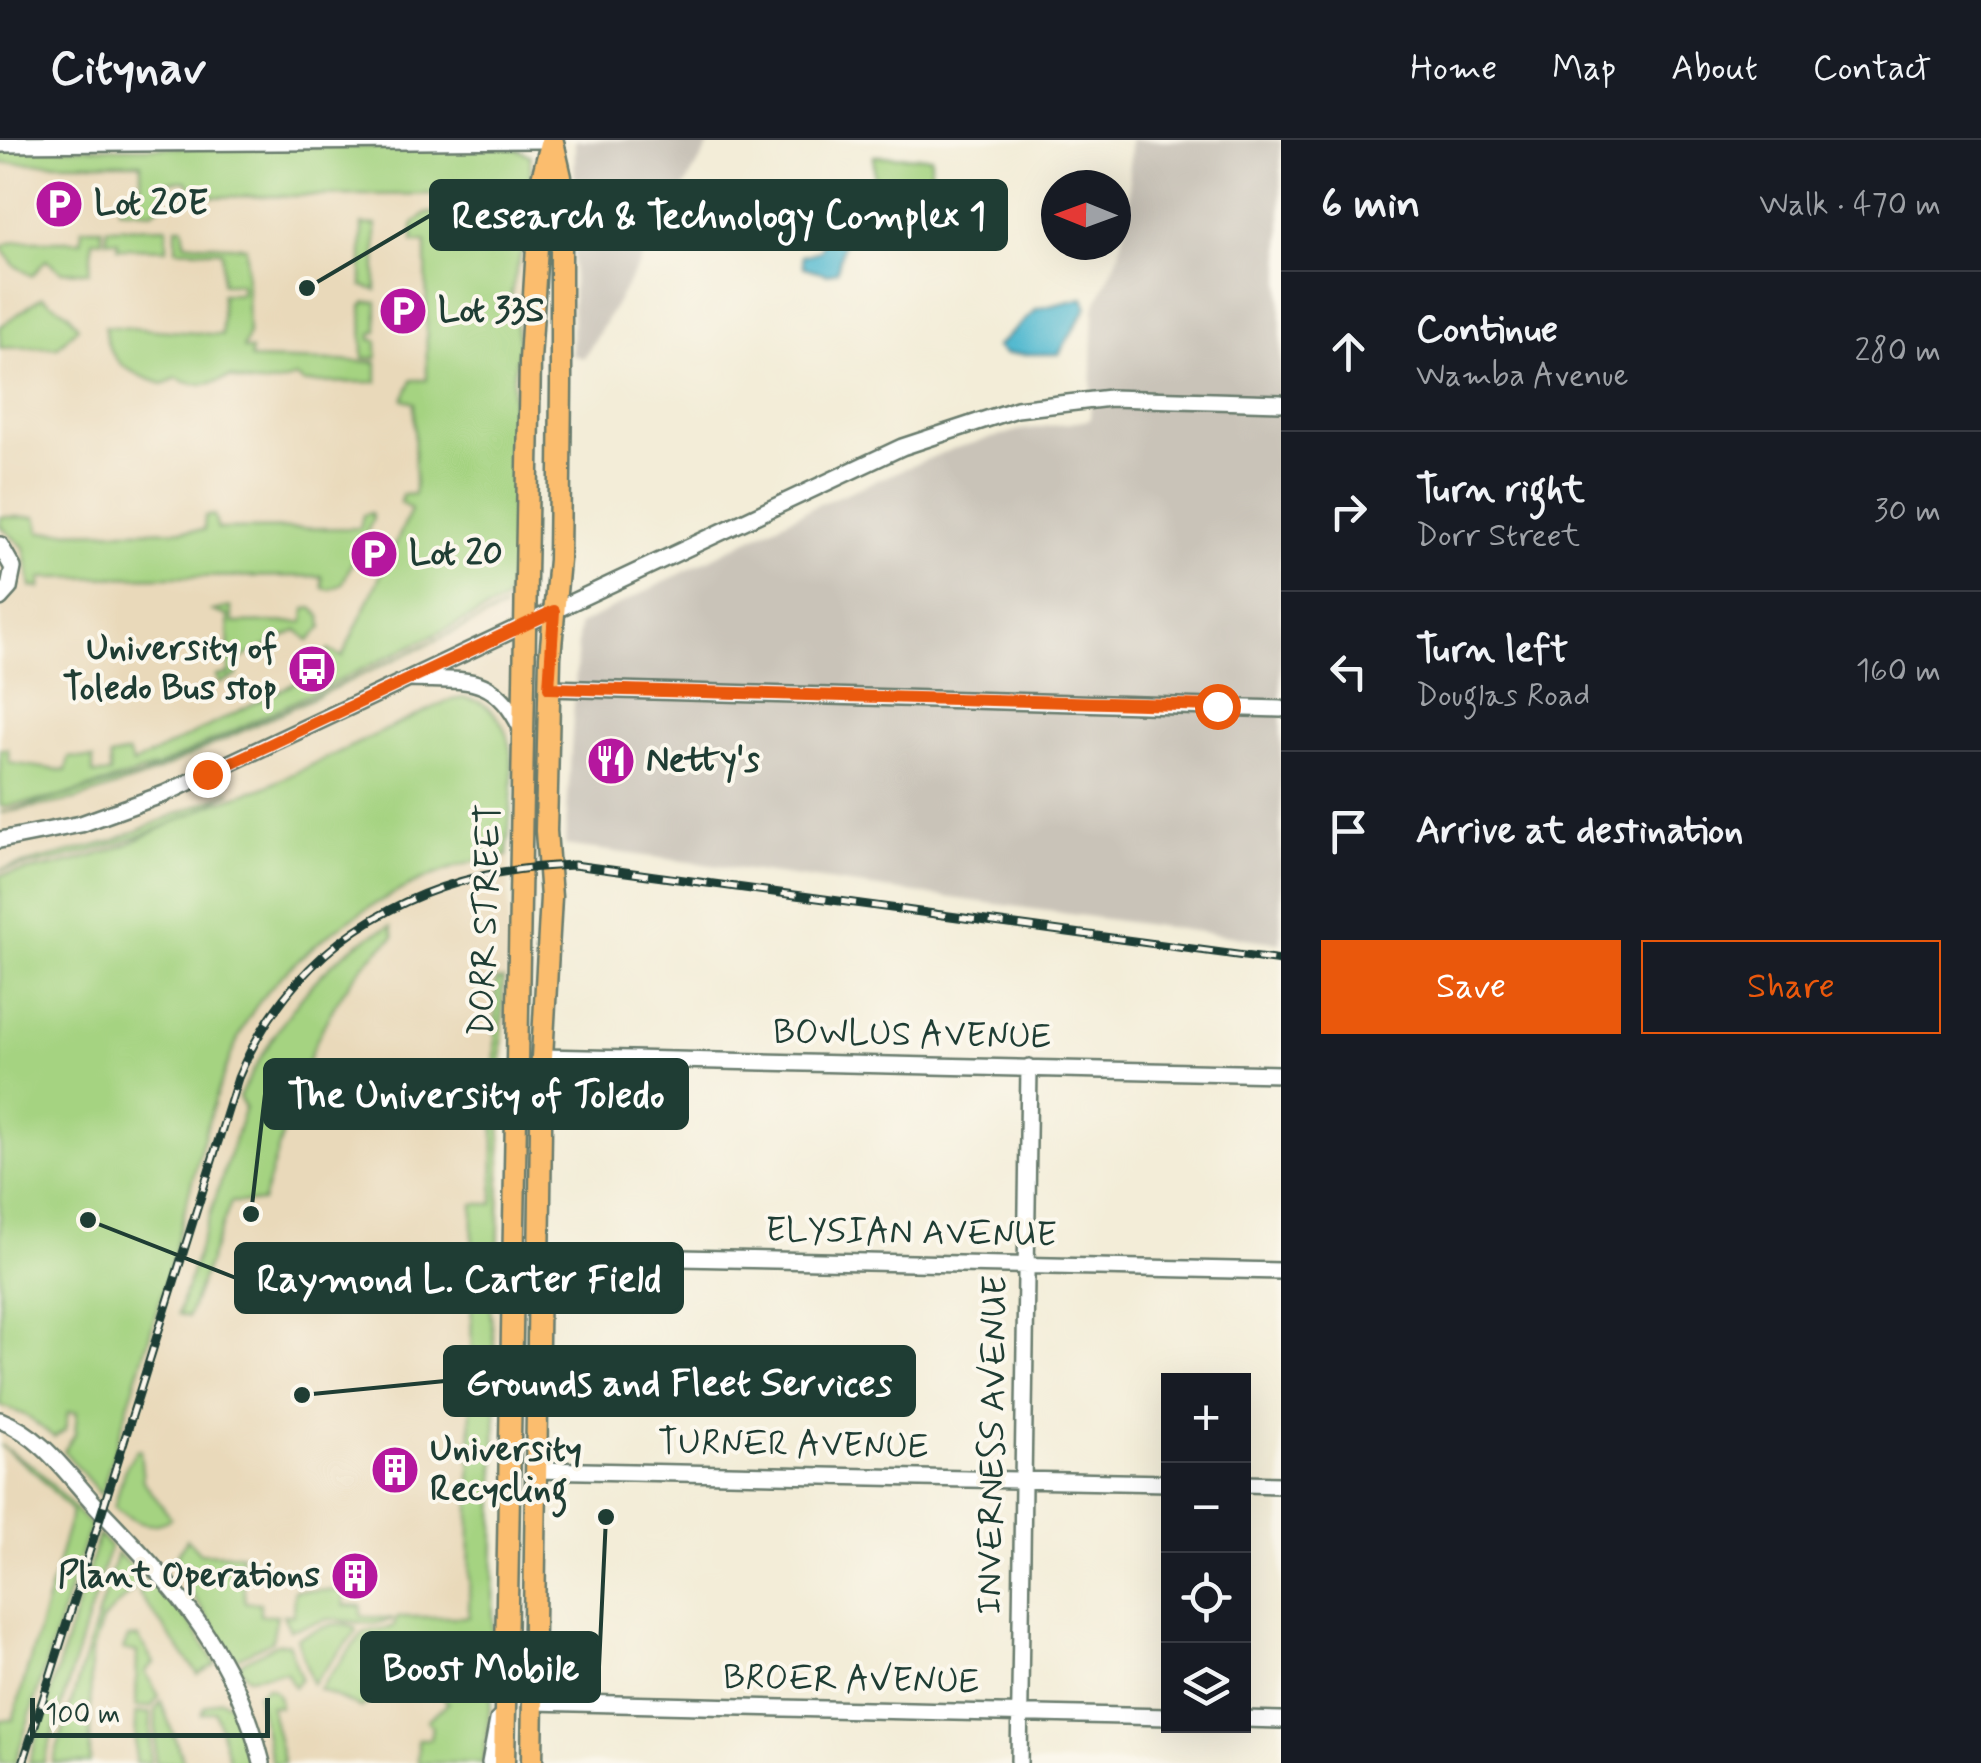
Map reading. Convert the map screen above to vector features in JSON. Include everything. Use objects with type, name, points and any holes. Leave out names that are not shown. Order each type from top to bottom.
[{"type":"main road","name":"DORR STREET","points":[[504,1763],[524,625],[534,290],[541,182],[552,140]]},
{"type":"main road","name":"DORR STREET","points":[[532,1763],[542,1058],[551,896],[546,831],[549,688],[560,465],[556,384],[561,177],[552,140]]},
{"type":"main road","points":[[534,290],[549,294],[556,384]]},
{"type":"main road","points":[[511,1300],[527,1305],[536,1470]]},
{"type":"street","points":[[0,144],[542,140]]},
{"type":"street","points":[[0,840],[68,828],[140,803],[902,446],[1016,410],[1110,398],[1281,403]]},
{"type":"street","points":[[0,545],[13,568],[9,588],[0,598]]},
{"type":"street","points":[[408,679],[475,682],[496,690],[509,703],[523,732]]},
{"type":"street","points":[[549,688],[1281,709]]},
{"type":"street","name":"BOWLUS AVENUE","points":[[542,1058],[1281,1074]]},
{"type":"street","name":"INVERNESS AVENUE","points":[[1020,1763],[1029,1068]]},
{"type":"street","name":"ELYSIAN AVENUE","points":[[539,1255],[1281,1271]]},
{"type":"street","points":[[0,1420],[19,1428],[52,1454],[182,1596],[232,1675],[262,1763]]},
{"type":"street","name":"TURNER AVENUE","points":[[536,1470],[1161,1483]]},
{"type":"street","points":[[1251,1484],[1281,1485]]},
{"type":"street","points":[[490,1763],[504,1692]]},
{"type":"street","name":"BROER AVENUE","points":[[533,1702],[1161,1717]]},
{"type":"street","points":[[1251,1719],[1281,1720]]},
{"type":"shaded area","points":[[575,140],[712,140],[584,358],[572,355]]},
{"type":"shaded area","points":[[1130,140],[1281,140],[1281,943],[565,845],[579,625],[815,506],[952,449],[1021,430],[1090,420],[1094,308],[1117,260],[1131,260]]},
{"type":"shaded area","points":[[0,144],[522,149],[534,159],[512,737],[491,1763],[0,1763]]},
{"type":"green space","points":[[510,146],[530,155],[531,184],[520,193],[199,197],[186,181],[166,182],[164,203],[152,212],[119,209],[120,199],[141,197],[141,163],[0,163],[0,148]]},
{"type":"green space","points":[[874,156],[931,157],[931,194],[874,193]]},
{"type":"green space","points":[[514,212],[528,224],[511,293],[519,345],[513,378],[511,437],[515,449],[513,580],[505,601],[157,767],[59,797],[0,807],[0,749],[8,749],[9,763],[66,771],[69,757],[93,759],[93,774],[110,774],[110,757],[128,753],[133,764],[331,665],[325,654],[328,650],[342,657],[411,510],[401,503],[402,495],[414,494],[415,488],[414,403],[403,399],[412,380],[427,380],[426,242],[413,242],[413,225],[426,213]]},
{"type":"green space","points":[[362,224],[376,225],[376,290],[362,286]]},
{"type":"green space","points":[[167,227],[167,249],[118,248],[118,241],[106,240],[107,228]]},
{"type":"green space","points":[[176,227],[183,227],[185,243],[246,247],[248,335],[243,349],[251,350],[251,359],[377,362],[377,382],[305,383],[295,377],[263,384],[231,377],[198,384],[177,378],[163,384],[123,366],[110,349],[105,326],[222,335],[222,294],[241,294],[241,284],[222,284],[222,251],[176,249]]},
{"type":"green space","points":[[82,228],[102,228],[102,240],[93,240],[89,272],[61,271],[46,260],[32,276],[14,265],[1,246],[17,241],[81,241]]},
{"type":"green space","points":[[42,297],[68,313],[78,327],[58,347],[0,348],[0,327]]},
{"type":"green space","points":[[377,302],[377,332],[371,333],[371,340],[377,340],[377,358],[363,358],[362,306]]},
{"type":"green space","points":[[371,513],[373,519],[342,584],[330,590],[323,588],[322,576],[41,578],[40,588],[31,587],[24,547],[0,526],[0,517],[36,517],[40,532],[204,530],[205,516],[214,515],[218,529],[360,528],[363,515]]},
{"type":"green space","points":[[231,607],[233,623],[304,622],[305,609],[312,608],[321,616],[322,627],[309,641],[298,630],[236,661],[237,676],[219,683],[216,676],[229,674],[228,616],[213,611]]},
{"type":"green space","points":[[504,608],[145,777],[75,800],[0,813],[141,776]]},
{"type":"green space","points":[[463,698],[485,705],[499,719],[508,739],[512,787],[507,856],[472,862],[434,875],[356,915],[320,941],[261,1000],[242,1030],[215,1101],[101,1495],[64,1451],[75,1434],[77,1412],[68,1412],[65,1430],[54,1437],[25,1415],[0,1405],[0,875],[70,862],[121,847],[213,805],[261,789],[447,701]]},
{"type":"green space","points":[[231,791],[178,820],[120,843],[0,870],[113,841]]},
{"type":"green space","points":[[391,926],[394,937],[367,962],[325,1023],[295,1094],[262,1202],[231,1202],[188,1317],[178,1314],[245,1107],[239,1097],[283,1022],[320,976],[365,939]]},
{"type":"green space","points":[[503,979],[498,1280],[489,1300],[496,1361],[471,1364],[473,1204],[493,1204],[496,980]]},
{"type":"green space","points":[[471,1383],[496,1389],[492,1691],[483,1763],[418,1763],[418,1739],[430,1739],[432,1727],[427,1720],[448,1703],[416,1664],[361,1708],[319,1689],[364,1632],[393,1627],[398,1617],[469,1617]]},
{"type":"green space","points":[[0,1445],[36,1468],[90,1525],[15,1763],[0,1763],[0,1720],[13,1720],[72,1512],[37,1474]]},
{"type":"green space","points":[[136,1450],[140,1450],[143,1481],[171,1518],[163,1522],[142,1523],[114,1508],[124,1471]]},
{"type":"green space","points":[[99,1535],[110,1546],[44,1763],[29,1763]]},
{"type":"green space","points":[[187,1539],[200,1553],[241,1554],[245,1602],[260,1603],[260,1615],[277,1615],[272,1641],[235,1659],[176,1570],[173,1562]]},
{"type":"green space","points":[[117,1553],[144,1578],[102,1621],[91,1653],[90,1763],[53,1763]]},
{"type":"green space","points":[[153,1579],[192,1626],[216,1664],[198,1674],[138,1593]]},
{"type":"green space","points":[[294,1590],[344,1591],[344,1605],[361,1606],[361,1616],[394,1619],[374,1624],[329,1619],[290,1630],[283,1615],[293,1615]]},
{"type":"green space","points":[[327,1626],[355,1627],[356,1632],[312,1684],[297,1638]]},
{"type":"green space","points":[[138,1637],[154,1663],[145,1672],[159,1696],[151,1707],[136,1707],[137,1652],[123,1649],[128,1638]]},
{"type":"green space","points":[[288,1643],[301,1678],[294,1687],[286,1672],[248,1677],[237,1665],[277,1644]]},
{"type":"green space","points":[[266,1687],[275,1691],[279,1700],[279,1707],[270,1706],[284,1763],[272,1763],[257,1695]]},
{"type":"green space","points":[[220,1700],[234,1706],[250,1763],[230,1763],[215,1711],[201,1714],[204,1707]]},
{"type":"green space","points":[[161,1701],[184,1763],[155,1763],[156,1709]]},
{"type":"green space","points":[[136,1713],[151,1713],[150,1763],[135,1763]]},
{"type":"water","points":[[837,227],[845,237],[837,271],[827,274],[804,267],[802,256],[820,251],[826,230]]},
{"type":"water","points":[[1083,298],[1087,307],[1059,354],[1005,354],[996,347],[1037,309]]},
{"type":"railway","points":[[23,1763],[238,1078],[263,1028],[294,985],[331,949],[372,920],[418,897],[467,880],[519,869],[574,865],[1281,961]]},
{"type":"place","name":"Lot 20E","points":[[59,204]]},
{"type":"place","name":"Research & Technology Complex 1","points":[[307,288]]},
{"type":"place","name":"Lot 33S","points":[[403,311]]},
{"type":"place","name":"Lot 20","points":[[374,554]]},
{"type":"place","name":"University of Toledo Bus stop","points":[[312,669]]},
{"type":"place","name":"Netty's","points":[[611,761]]},
{"type":"place","name":"The University of Toledo","points":[[251,1214]]},
{"type":"place","name":"Raymond L. Carter Field","points":[[88,1220]]},
{"type":"place","name":"Grounds and Fleet Services","points":[[302,1395]]},
{"type":"place","name":"University Recycling","points":[[395,1470]]},
{"type":"place","name":"Boost Mobile","points":[[606,1517]]},
{"type":"place","name":"Plant Operations","points":[[355,1576]]},
{"type":"route","points":[[207,774],[554,611],[549,688],[1217,706]]}]
